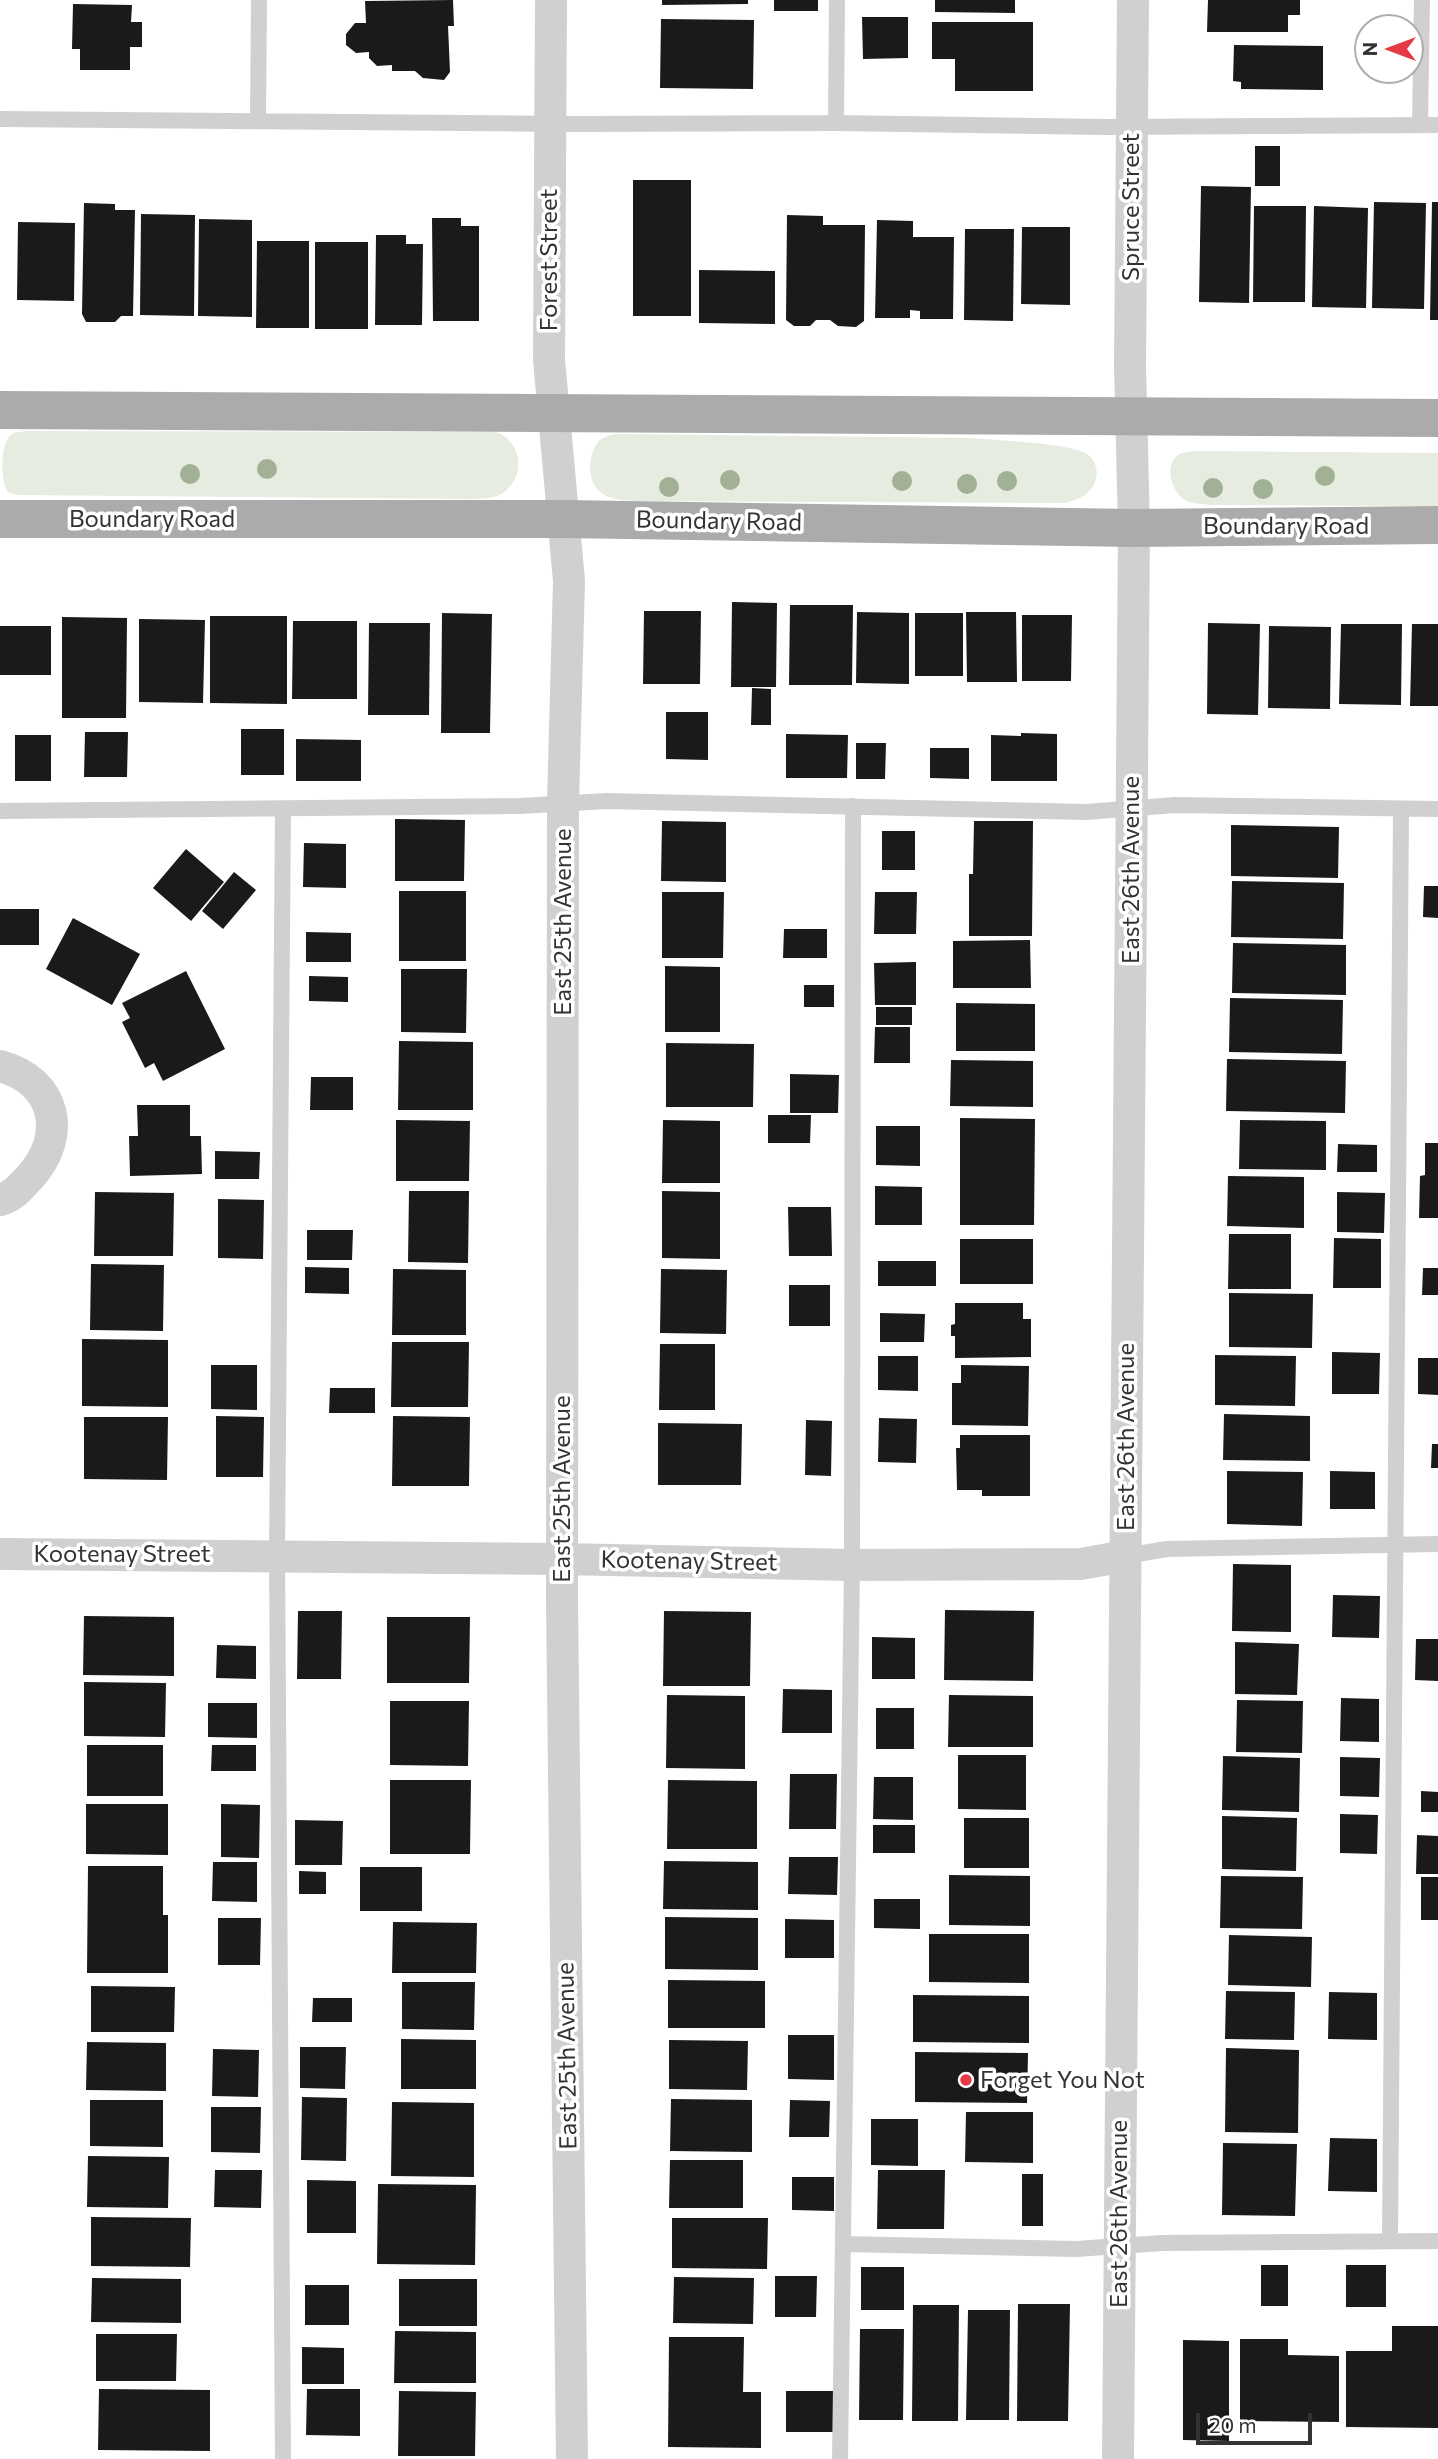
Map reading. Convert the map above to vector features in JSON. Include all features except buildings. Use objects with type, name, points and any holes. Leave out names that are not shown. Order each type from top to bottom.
[{"type":"main road","points":[[0,410],[1438,418]]},
{"type":"main road","name":"Boundary Road","points":[[0,519],[564,519],[1134,527],[1438,525]]},
{"type":"street","name":"Forest Street","points":[[551,0],[549,360],[564,519]]},
{"type":"street","name":"Spruce Street","points":[[1132,415],[1130,352],[1133,0]]},
{"type":"street","name":"East 26th Avenue","points":[[1118,2459],[1134,527],[1132,415]]},
{"type":"street","name":"East 25th Avenue","points":[[564,519],[569,581],[564,803],[562,1559],[572,2459]]},
{"type":"street","points":[[0,1066],[25,1075],[43,1093],[52,1116],[51,1142],[41,1164],[12,1196],[0,1200]]},
{"type":"street","name":"Kootenay Street","points":[[0,1554],[277,1555],[852,1565],[1081,1564],[1125,1556]]},
{"type":"lane","points":[[258,121],[259,0]]},
{"type":"lane","points":[[836,123],[837,0]]},
{"type":"lane","points":[[1420,125],[1422,0]]},
{"type":"lane","points":[[0,119],[550,124],[1438,125]]},
{"type":"lane","points":[[0,811],[520,806],[607,801],[1086,812],[1175,805],[1438,809]]},
{"type":"lane","points":[[841,2459],[852,1565],[853,806]]},
{"type":"lane","points":[[283,2459],[277,1555],[284,808]]},
{"type":"lane","points":[[1390,2239],[1401,808]]},
{"type":"lane","points":[[1125,1556],[1167,1549],[1438,1544]]},
{"type":"lane","points":[[843,2244],[1076,2249],[1162,2243],[1390,2239],[1438,2241]]},
{"type":"shaded area","points":[[27,431],[496,432],[506,437],[513,445],[518,464],[513,483],[506,491],[494,497],[475,499],[19,495],[8,492],[5,487],[3,454],[11,435]]},
{"type":"shaded area","points":[[622,434],[969,438],[1012,441],[1079,450],[1093,460],[1097,474],[1087,493],[1065,503],[633,501],[615,499],[603,494],[592,481],[590,466],[596,445],[605,437]]},
{"type":"shaded area","points":[[1194,451],[1438,453],[1438,506],[1193,503],[1179,495],[1170,471],[1178,455]]},
{"type":"place","name":"Forget You Not","points":[[966,2080]]}]
